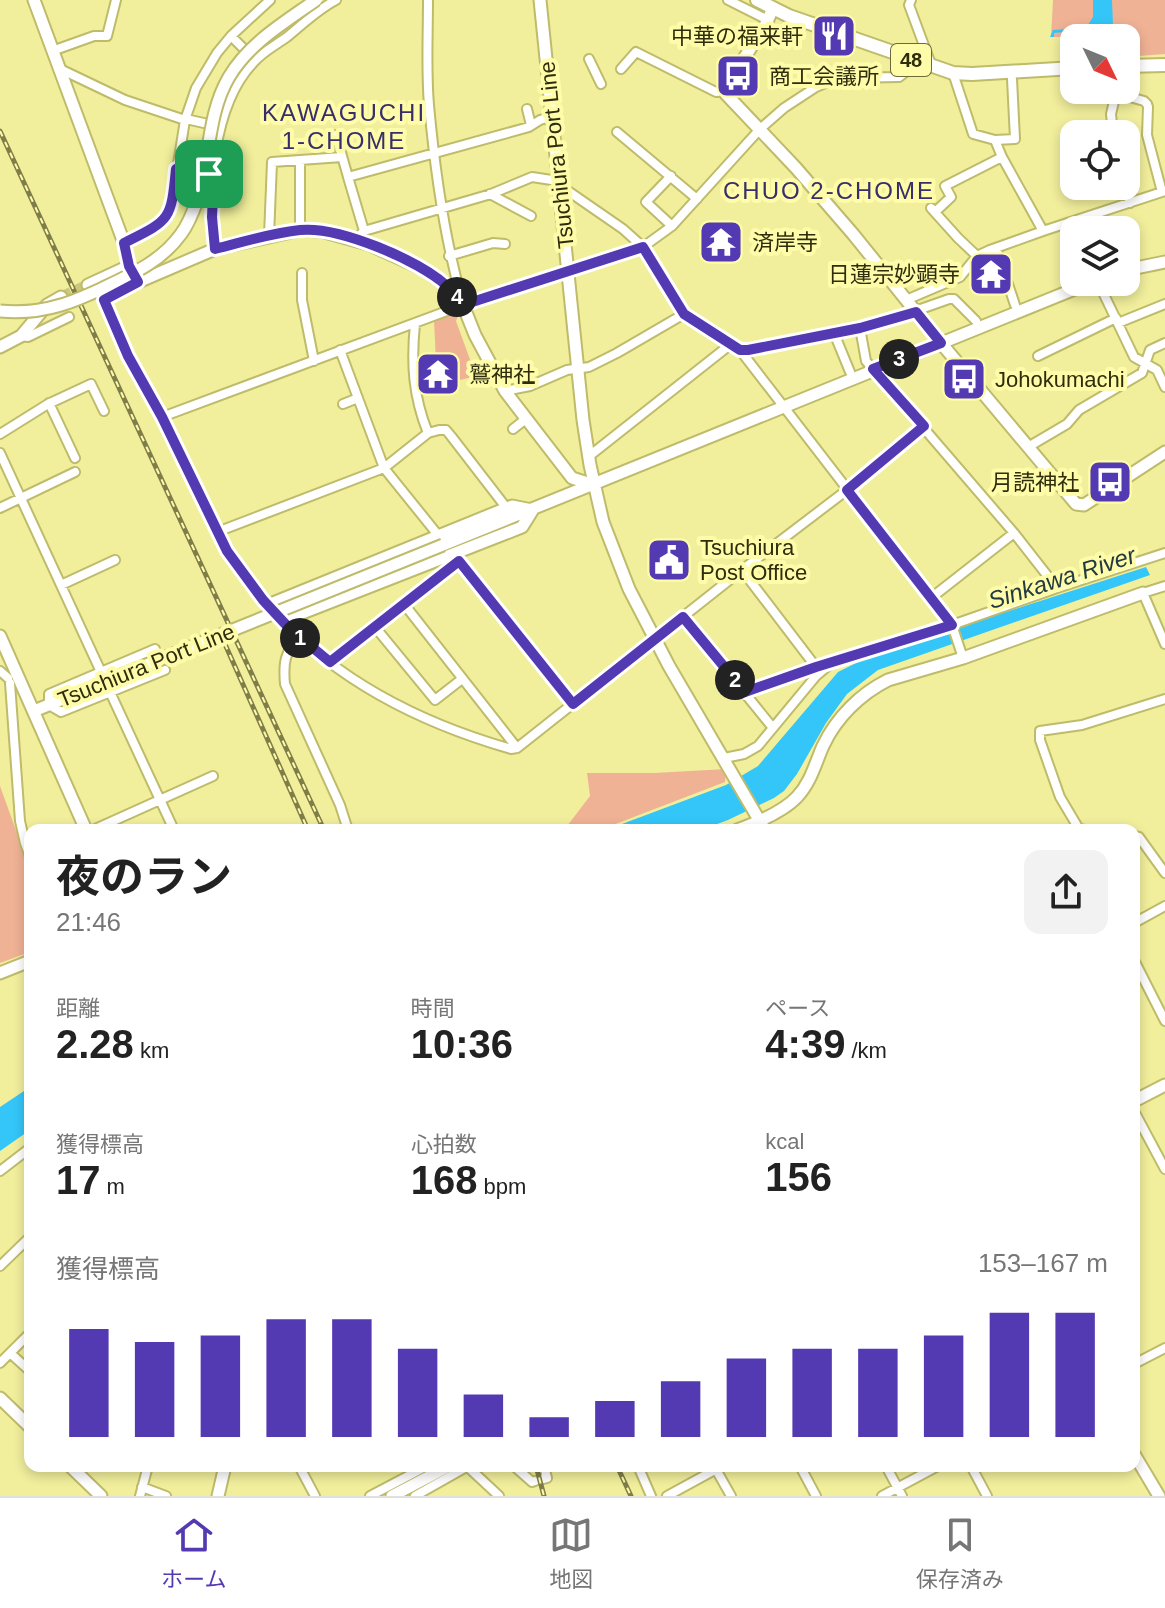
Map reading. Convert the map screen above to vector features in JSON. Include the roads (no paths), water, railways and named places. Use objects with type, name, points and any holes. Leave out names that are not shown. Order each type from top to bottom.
[{"type":"main road","name":"48","points":[[757,0],[789,16],[953,73],[1060,69]]},
{"type":"main road","points":[[1140,66],[1165,65]]},
{"type":"street","points":[[34,0],[124,243],[129,266],[138,282]]},
{"type":"street","points":[[52,51],[94,36],[107,36],[116,0]]},
{"type":"street","points":[[124,243],[151,230],[165,218],[171,208],[185,119],[196,88],[231,36],[270,0]]},
{"type":"street","points":[[0,311],[21,312],[60,306],[137,272],[171,245],[187,225],[198,198],[216,107],[229,76],[263,39],[316,0]]},
{"type":"street","points":[[215,249],[212,217],[218,135],[232,95],[256,60],[303,21],[336,0]]},
{"type":"street","points":[[428,0],[429,103],[441,209],[449,256],[463,305],[505,391],[572,478],[595,485],[1060,295]]},
{"type":"street","name":"Tsuchiura Port Line","points":[[0,636],[34,711],[100,678],[441,540],[533,510],[595,485],[588,457],[577,368],[540,0]]},
{"type":"street","points":[[725,91],[772,9],[728,0]]},
{"type":"street","points":[[911,0],[909,5],[932,67]]},
{"type":"street","points":[[231,36],[256,60]]},
{"type":"street","points":[[625,69],[636,52],[716,92],[725,91]]},
{"type":"street","points":[[589,59],[601,84]]},
{"type":"street","points":[[162,417],[463,305],[643,247],[672,226],[760,129],[784,108],[816,87],[846,78],[899,77],[918,62]]},
{"type":"street","points":[[58,68],[125,100],[222,127]]},
{"type":"street","points":[[953,73],[973,134],[995,140],[1015,139],[1012,79]]},
{"type":"street","points":[[725,91],[853,234],[1076,504],[1082,506],[1165,452]]},
{"type":"street","points":[[1098,216],[1164,192],[1147,135],[1147,104],[1140,100]]},
{"type":"street","points":[[527,109],[531,125]]},
{"type":"street","points":[[348,177],[553,116]]},
{"type":"street","points":[[617,132],[697,199]]},
{"type":"street","points":[[336,135],[359,235]]},
{"type":"street","points":[[995,140],[1043,231]]},
{"type":"street","points":[[269,236],[272,162],[342,157]]},
{"type":"street","points":[[977,256],[933,210],[951,197],[945,186],[1002,157]]},
{"type":"street","points":[[300,160],[300,230]]},
{"type":"street","points":[[176,169],[214,174]]},
{"type":"street","points":[[671,176],[646,202],[672,226]]},
{"type":"street","points":[[359,235],[490,194],[532,177],[568,191],[623,229],[643,247],[684,314],[740,350],[952,625],[961,653]]},
{"type":"street","points":[[490,194],[531,216]]},
{"type":"street","points":[[906,300],[960,277],[977,256],[1043,231],[1060,228]]},
{"type":"street","points":[[463,305],[449,287],[423,269],[359,235],[300,230],[215,249],[104,300],[128,356],[162,417],[217,532],[241,572],[282,621],[330,662],[374,693],[418,717],[467,737],[511,749],[517,748],[847,490],[924,426]]},
{"type":"street","points":[[449,256],[493,243],[505,244]]},
{"type":"street","points":[[996,248],[1015,305]]},
{"type":"street","points":[[1140,267],[1165,262]]},
{"type":"street","points":[[88,285],[129,266]]},
{"type":"street","points":[[302,273],[302,300],[314,361]]},
{"type":"street","points":[[1105,296],[1134,357],[1157,370],[1165,387]]},
{"type":"street","points":[[0,347],[21,336],[47,305],[61,297]]},
{"type":"street","points":[[740,350],[860,328],[949,299],[954,299],[976,321]]},
{"type":"street","points":[[1038,356],[1117,320],[1165,304]]},
{"type":"street","points":[[505,391],[530,386],[554,374],[589,367],[684,314]]},
{"type":"street","points":[[21,336],[28,337],[69,317]]},
{"type":"street","points":[[415,324],[412,355],[415,387],[428,433]]},
{"type":"street","points":[[860,328],[866,361],[924,426],[1057,588]]},
{"type":"street","points":[[834,333],[850,372]]},
{"type":"street","points":[[1028,447],[1067,424],[1079,410],[1142,373],[1150,350],[1165,343]]},
{"type":"street","points":[[588,457],[731,344]]},
{"type":"street","points":[[268,605],[441,540],[384,468],[340,350]]},
{"type":"street","points":[[0,434],[49,403],[91,384],[104,411]]},
{"type":"street","points":[[343,404],[358,398]]},
{"type":"street","points":[[49,403],[75,458]]},
{"type":"street","points":[[513,429],[527,418]]},
{"type":"street","points":[[217,532],[384,468],[428,433],[439,430],[446,430],[505,506]]},
{"type":"street","points":[[0,453],[100,678],[155,649]]},
{"type":"street","points":[[0,508],[75,472]]},
{"type":"street","points":[[595,485],[603,522],[617,562],[654,640],[760,822],[798,796],[814,771],[823,744],[866,692],[888,680],[961,653],[1165,586]]},
{"type":"street","points":[[282,621],[457,557],[522,527],[533,510]]},
{"type":"street","points":[[931,598],[1014,533]]},
{"type":"street","points":[[745,692],[1165,553]]},
{"type":"street","points":[[330,662],[404,604],[457,557]]},
{"type":"street","points":[[457,557],[573,704]]},
{"type":"street","points":[[61,585],[115,560]]},
{"type":"street","points":[[742,570],[816,667]]},
{"type":"street","points":[[1143,593],[1165,644]]},
{"type":"street","points":[[404,604],[517,748]]},
{"type":"street","points":[[683,617],[773,728]]},
{"type":"street","points":[[375,627],[435,700],[462,679]]},
{"type":"street","points":[[298,636],[285,656],[285,684],[346,824]]},
{"type":"street","points":[[724,758],[750,752],[832,662]]},
{"type":"street","points":[[49,705],[61,712],[165,670]]},
{"type":"street","points":[[0,671],[9,680],[24,839]]},
{"type":"street","points":[[110,692],[171,824]]},
{"type":"street","points":[[1076,824],[1060,797],[1040,740],[1040,731],[1082,725],[1165,699]]},
{"type":"street","points":[[34,711],[83,824]]},
{"type":"street","points":[[106,824],[213,776]]},
{"type":"street","points":[[1140,838],[1165,873]]},
{"type":"street","points":[[1140,920],[1165,906]]},
{"type":"street","points":[[0,973],[24,963]]},
{"type":"street","points":[[1140,972],[1165,1021]]},
{"type":"street","points":[[1140,1098],[1165,1085]]},
{"type":"street","points":[[1140,1122],[1165,1169]]},
{"type":"street","points":[[0,1171],[24,1153]]},
{"type":"street","points":[[0,1266],[24,1243]]},
{"type":"street","points":[[0,1363],[24,1339]]},
{"type":"street","points":[[1140,1361],[1165,1348]]},
{"type":"street","points":[[10,1353],[24,1366]]},
{"type":"street","points":[[0,1398],[24,1421]]},
{"type":"street","points":[[1140,1464],[1159,1496]]},
{"type":"street","points":[[76,1472],[101,1496]]},
{"type":"street","points":[[146,1472],[141,1492],[166,1496]]},
{"type":"street","points":[[218,1496],[224,1472]]},
{"type":"street","points":[[302,1472],[315,1496]]},
{"type":"street","points":[[370,1496],[416,1472]]},
{"type":"street","points":[[392,1496],[438,1472]]},
{"type":"street","points":[[415,1496],[457,1472]]},
{"type":"street","points":[[474,1472],[499,1496]]},
{"type":"street","points":[[521,1472],[532,1482],[547,1478],[546,1472]]},
{"type":"street","points":[[641,1472],[651,1496]]},
{"type":"street","points":[[667,1496],[709,1472]]},
{"type":"street","points":[[720,1472],[731,1496]]},
{"type":"street","points":[[803,1472],[816,1496]]},
{"type":"street","points":[[889,1472],[900,1492]]},
{"type":"street","points":[[882,1496],[900,1492],[929,1472]]},
{"type":"street","points":[[974,1472],[987,1496]]},
{"type":"water","points":[[1093,0],[1112,0],[1113,24],[1089,24],[1093,17]]},
{"type":"water","points":[[1146,567],[1150,575],[878,670],[847,694],[784,791],[728,820],[717,824],[622,824],[726,785],[758,766],[838,672],[872,655]]},
{"type":"water","points":[[24,1091],[24,1134],[0,1151],[0,1107]]},
{"type":"tunnel","points":[[61,297],[88,285]]},
{"type":"railway","points":[[0,131],[321,824]]},
{"type":"railway","points":[[220,633],[305,824]]},
{"type":"railway","points":[[538,1472],[544,1496]]},
{"type":"railway","points":[[620,1472],[631,1496]]},
{"type":"place","name":"中華の福来軒","points":[[834,36]]},
{"type":"place","name":"商工会議所","points":[[738,76]]},
{"type":"place","name":"済岸寺","points":[[721,242]]},
{"type":"place","name":"日蓮宗妙顕寺","points":[[991,274]]},
{"type":"place","name":"鷲神社","points":[[438,374]]},
{"type":"place","name":"Johokumachi","points":[[964,379]]},
{"type":"place","name":"月読神社","points":[[1110,482]]},
{"type":"place","name":"Tsuchiura Post Office","points":[[669,560]]},
{"type":"district","name":"KAWAGUCHI 1-CHOME","points":[[344,127]]},
{"type":"district","name":"CHUO 2-CHOME","points":[[829,191]]},
{"type":"water label","name":"Sinkawa River","points":[[1062,578]]}]
